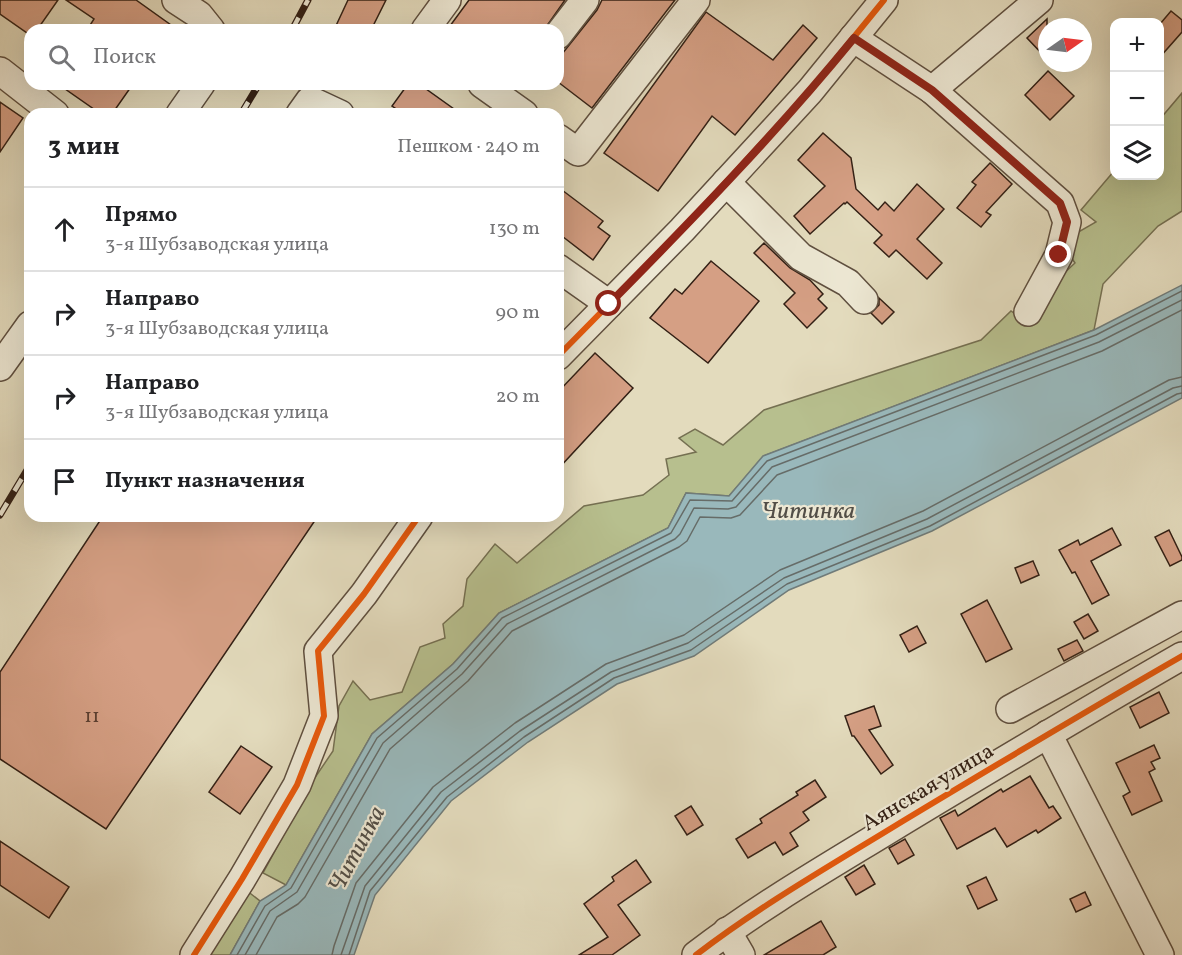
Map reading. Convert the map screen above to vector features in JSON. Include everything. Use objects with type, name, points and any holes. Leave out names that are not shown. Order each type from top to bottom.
[{"type":"street","points":[[176,0],[199,15],[206,24]]},
{"type":"street","points":[[429,24],[447,0]]},
{"type":"street","points":[[564,27],[585,0]]},
{"type":"street","points":[[564,142],[578,153],[696,0]]},
{"type":"street","points":[[564,350],[810,91],[884,0]]},
{"type":"street","points":[[932,90],[1039,0]]},
{"type":"street","points":[[854,38],[932,90],[1060,203],[1067,222],[1059,255],[1028,312]]},
{"type":"street","points":[[0,71],[24,90]]},
{"type":"street","points":[[24,90],[47,108]]},
{"type":"street","points":[[184,108],[197,90]]},
{"type":"street","points":[[495,90],[517,100]]},
{"type":"street","points":[[304,108],[310,100],[327,108]]},
{"type":"street","points":[[726,182],[801,257],[848,283],[864,300]]},
{"type":"street","points":[[564,272],[609,304]]},
{"type":"street","points":[[0,367],[24,333]]},
{"type":"street","points":[[194,955],[297,785],[324,716],[318,651],[364,594],[415,522]]},
{"type":"street","points":[[1010,710],[1182,615]]},
{"type":"street","name":"Аянская улица","points":[[696,955],[727,931],[836,862],[1182,656]]},
{"type":"street","points":[[1048,734],[1160,955]]},
{"type":"street","points":[[727,931],[741,955]]},
{"type":"green space","points":[[1182,93],[1182,211],[1158,226],[1103,284],[1094,330],[764,456],[729,496],[686,493],[668,528],[499,613],[453,664],[372,734],[286,885],[263,873],[314,779],[333,751],[339,706],[353,681],[370,700],[402,692],[420,647],[445,638],[443,624],[463,606],[467,579],[495,544],[517,563],[584,506],[643,495],[669,475],[666,459],[696,452],[679,438],[695,429],[723,445],[764,410],[981,340],[1011,311],[1030,325],[1044,312],[1043,293],[1075,263],[1061,242],[1096,222],[1081,210],[1110,176],[1110,180],[1164,180],[1164,114]]},
{"type":"green space","points":[[246,890],[260,901],[230,955],[205,955]]},
{"type":"water","name":"Читинка","points":[[1182,285],[1182,398],[932,531],[789,590],[694,656],[617,684],[528,742],[451,801],[375,895],[354,955],[230,955],[260,901],[286,885],[372,734],[453,664],[499,613],[668,528],[686,493],[729,496],[763,456],[1094,330]]},
{"type":"building","points":[[0,0],[58,0],[41,24],[24,24],[24,31],[0,14]]},
{"type":"building","points":[[66,0],[136,0],[170,24],[91,24],[94,19]]},
{"type":"building","points":[[348,0],[386,0],[374,24],[337,24]]},
{"type":"building","points":[[469,0],[565,0],[548,24],[451,24]]},
{"type":"building","points":[[602,0],[675,0],[592,108],[564,87],[564,51],[597,10]]},
{"type":"building","points":[[1171,11],[1182,20],[1182,32],[1164,52],[1164,19]]},
{"type":"building","points":[[706,12],[773,60],[803,25],[817,38],[735,135],[712,116],[658,191],[604,153]]},
{"type":"building","points":[[1038,28],[1038,50],[1027,38]]},
{"type":"building","points":[[1049,72],[1074,96],[1050,120],[1025,95]]},
{"type":"building","points":[[67,90],[129,90],[116,108],[92,108]]},
{"type":"building","points":[[404,90],[427,90],[453,108],[395,108],[392,106]]},
{"type":"building","points":[[0,102],[23,118],[0,152]]},
{"type":"building","points":[[823,133],[851,158],[856,189],[878,210],[885,202],[894,211],[917,184],[944,209],[917,239],[942,263],[927,279],[896,250],[889,257],[874,243],[882,235],[847,202],[810,234],[794,216],[825,186],[798,160]]},
{"type":"building","points":[[990,163],[1012,184],[986,212],[991,215],[981,227],[957,208],[976,185],[972,182]]},
{"type":"building","points":[[564,192],[603,221],[598,227],[610,236],[593,260],[564,238]]},
{"type":"building","points":[[764,243],[790,268],[810,280],[823,294],[818,299],[827,308],[807,328],[784,304],[795,293],[754,253]]},
{"type":"building","points":[[711,261],[759,301],[708,363],[650,318],[675,289],[682,294]]},
{"type":"building","points":[[879,298],[894,312],[882,324],[871,313],[879,305]]},
{"type":"building","points":[[595,353],[633,388],[564,463],[564,386]]},
{"type":"building","points":[[99,522],[314,522],[106,829],[0,759],[0,672]]},
{"type":"building","points":[[1112,528],[1121,545],[1091,561],[1109,595],[1092,604],[1075,572],[1072,573],[1059,550],[1078,540],[1080,545]]},
{"type":"building","points":[[1169,530],[1182,557],[1182,560],[1170,566],[1155,537]]},
{"type":"building","points":[[1033,561],[1039,575],[1021,583],[1015,568]]},
{"type":"building","points":[[987,600],[1012,649],[986,662],[961,614]]},
{"type":"building","points":[[1088,614],[1098,631],[1084,639],[1074,622]]},
{"type":"building","points":[[917,626],[926,643],[909,652],[900,635]]},
{"type":"building","points":[[1077,640],[1083,651],[1064,661],[1058,649]]},
{"type":"building","points":[[1159,692],[1169,713],[1140,728],[1130,707]]},
{"type":"building","points":[[874,706],[881,726],[869,730],[893,765],[881,774],[852,736],[845,716]]},
{"type":"building","points":[[1154,745],[1160,758],[1151,762],[1155,769],[1149,772],[1162,801],[1132,815],[1123,796],[1130,792],[1116,763]]},
{"type":"building","points":[[241,746],[272,767],[240,814],[209,792]]},
{"type":"building","points":[[1030,776],[1049,808],[1053,806],[1061,818],[1038,833],[1036,830],[1007,847],[995,828],[957,849],[940,818],[955,810],[958,816],[1001,789],[1003,792]]},
{"type":"building","points":[[815,780],[826,797],[803,812],[809,820],[790,833],[798,846],[783,855],[775,842],[748,858],[736,839],[762,823],[760,819],[798,795],[796,792]]},
{"type":"building","points":[[691,806],[703,825],[687,835],[675,816]]},
{"type":"building","points":[[905,839],[914,855],[898,864],[889,848]]},
{"type":"building","points":[[0,841],[69,887],[49,918],[0,885]]},
{"type":"building","points":[[636,860],[651,882],[618,905],[640,935],[612,955],[579,955],[608,937],[584,904],[614,881],[612,877]]},
{"type":"building","points":[[864,865],[875,884],[856,895],[845,877]]},
{"type":"building","points":[[986,877],[997,900],[978,909],[967,886]]},
{"type":"building","points":[[1085,892],[1091,905],[1076,912],[1070,899]]},
{"type":"building","points":[[821,921],[836,947],[823,955],[764,955]]},
{"type":"railway","points":[[295,24],[308,0]]},
{"type":"railway","points":[[245,108],[255,90]]},
{"type":"railway","points":[[0,515],[24,475]]},
{"type":"cycle path","points":[[564,350],[682,230],[810,91],[884,0]]},
{"type":"cycle path","points":[[194,955],[297,785],[324,716],[318,651],[364,594],[415,522]]},
{"type":"cycle path","points":[[696,955],[746,919],[824,869],[1007,758],[1182,656]]},
{"type":"route","points":[[609,304],[682,230],[810,91],[854,38],[932,90],[1060,203],[1067,222],[1059,255]]}]
